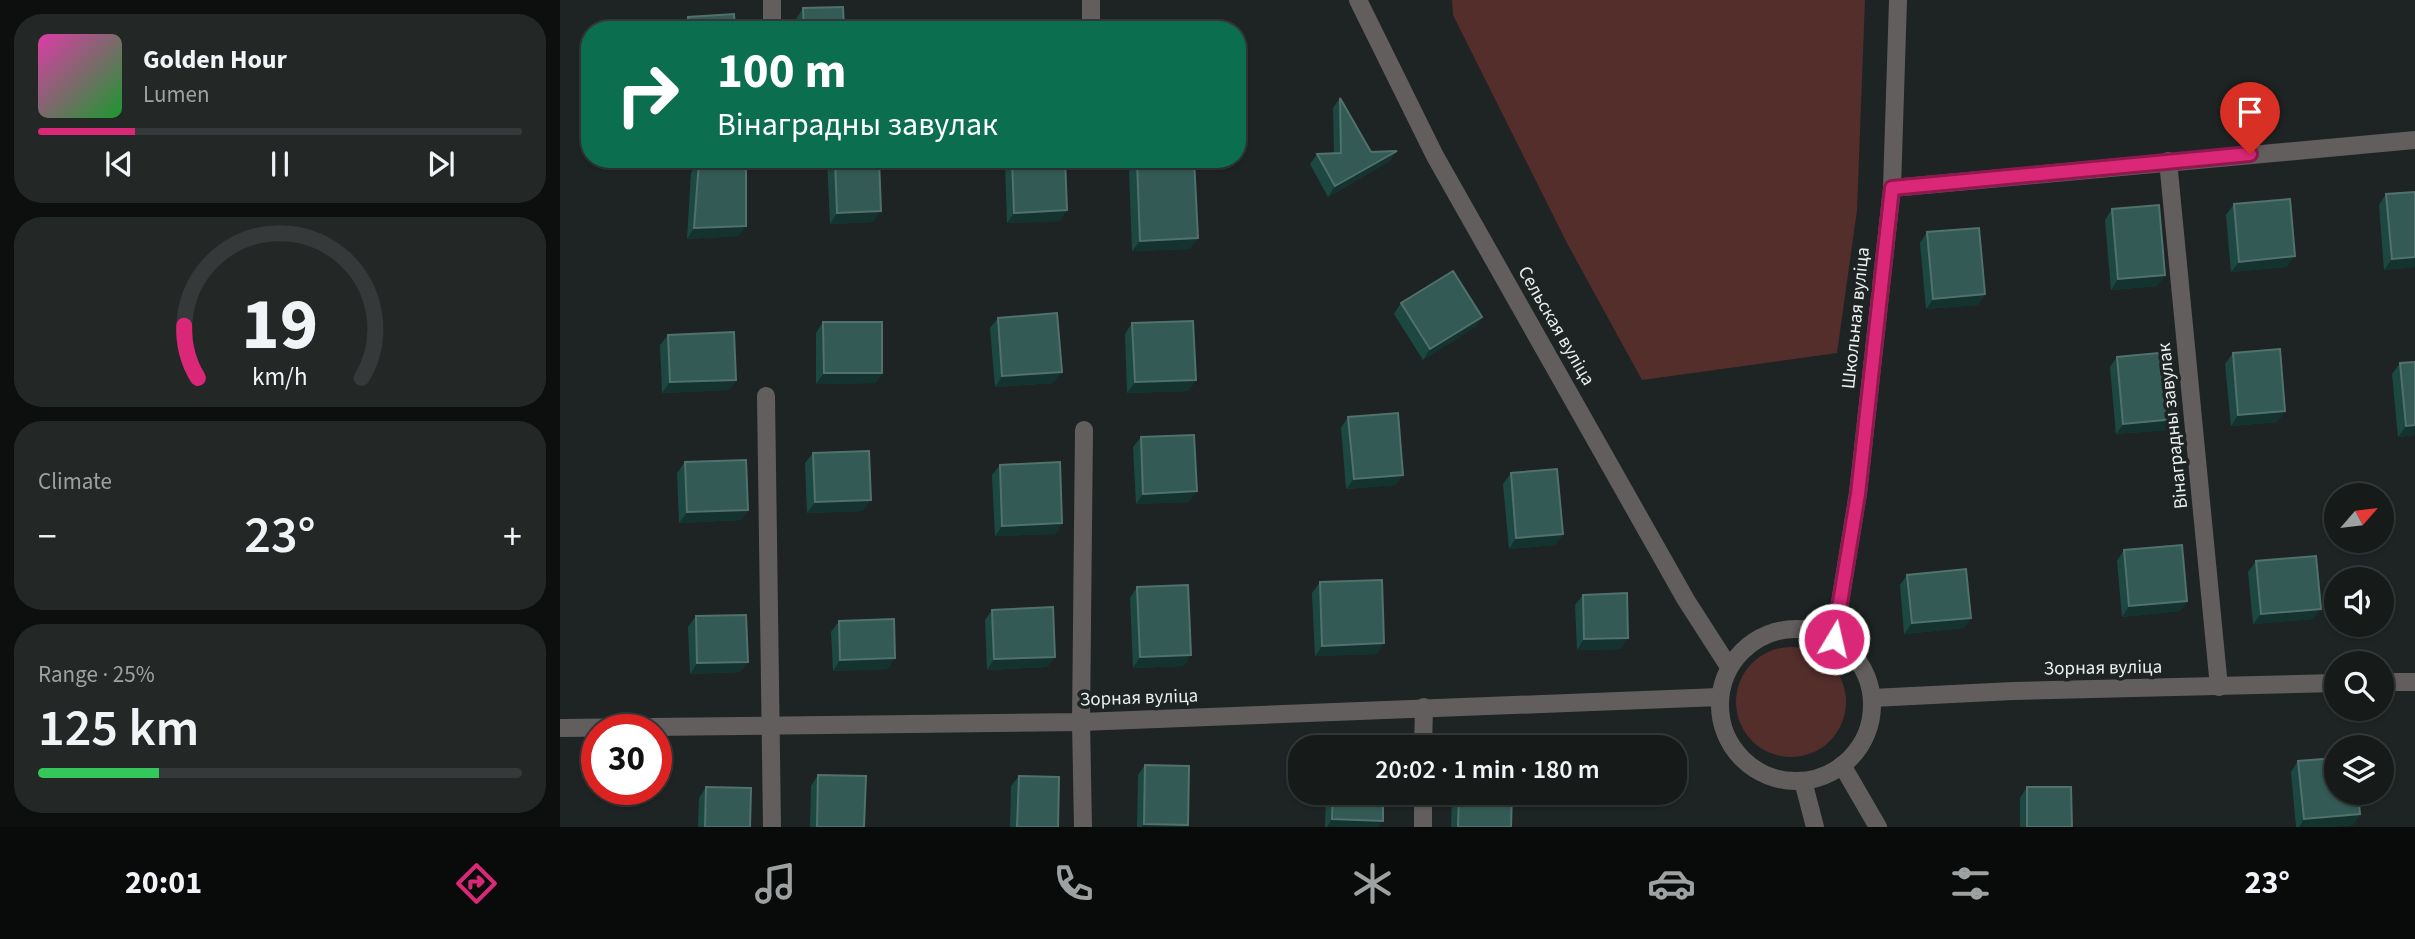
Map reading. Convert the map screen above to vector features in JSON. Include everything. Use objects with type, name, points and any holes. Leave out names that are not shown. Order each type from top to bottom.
[{"type":"street","points":[[772,0],[772,21]]},
{"type":"street","points":[[1091,0],[1091,21]]},
{"type":"street","name":"Сельская вуліца","points":[[1358,0],[1435,156],[1686,600],[1729,667]]},
{"type":"street","name":"Школьная вуліца","points":[[1834,639],[1858,494],[1892,188],[1898,0]]},
{"type":"street","points":[[1892,188],[2415,140]]},
{"type":"street","name":"Вінаградны завулак","points":[[2168,161],[2219,687]]},
{"type":"street","points":[[766,396],[772,827]]},
{"type":"street","points":[[1083,827],[1081,722],[1084,429]]},
{"type":"street","points":[[1806,629],[1834,639],[1853,654],[1866,675],[1872,698],[1870,723],[1859,747],[1842,765],[1824,776],[1803,781],[1782,780],[1756,770],[1734,751],[1721,725],[1719,696],[1729,667],[1748,644],[1776,631],[1806,629]]},
{"type":"street","points":[[2394,682],[2415,682]]},
{"type":"street","name":"Зорная вуліца","points":[[1872,698],[2013,691],[2324,683]]},
{"type":"street","name":"Зорная вуліца","points":[[560,728],[1081,722],[1719,696]]},
{"type":"street","points":[[1423,735],[1424,708]]},
{"type":"street","points":[[1842,765],[1878,827]]},
{"type":"street","points":[[1803,781],[1815,827]]},
{"type":"street","points":[[1423,805],[1423,827]]},
{"type":"shaded area","points":[[1452,0],[1865,0],[1857,210],[1837,353],[1642,380],[1568,245],[1453,15]]},
{"type":"shaded area","points":[[1791,647],[1812,651],[1830,663],[1842,681],[1846,702],[1842,723],[1830,741],[1812,753],[1791,757],[1770,753],[1752,741],[1740,723],[1736,702],[1740,681],[1752,663],[1770,651]]},
{"type":"building","points":[[843,7],[844,21],[804,21],[803,8]]},
{"type":"building","points":[[734,14],[734,21],[688,21],[688,17]]},
{"type":"building","points":[[1340,98],[1371,152],[1397,151],[1335,186],[1317,154],[1341,153]]},
{"type":"building","points":[[699,168],[746,168],[746,226],[694,228]]},
{"type":"building","points":[[835,168],[879,168],[881,211],[837,213]]},
{"type":"building","points":[[1012,168],[1065,168],[1067,210],[1014,213]]},
{"type":"building","points":[[1137,168],[1194,168],[1198,238],[1140,241]]},
{"type":"building","points":[[2415,192],[2415,257],[2392,259],[2386,194]]},
{"type":"building","points":[[2290,199],[2295,256],[2239,262],[2234,204]]},
{"type":"building","points":[[2159,205],[2165,275],[2118,279],[2112,209]]},
{"type":"building","points":[[1979,228],[1985,294],[1933,299],[1927,232]]},
{"type":"building","points":[[1453,271],[1482,317],[1430,349],[1401,303]]},
{"type":"building","points":[[1057,313],[1062,372],[1002,376],[998,318]]},
{"type":"building","points":[[1193,321],[1196,380],[1135,382],[1132,323]]},
{"type":"building","points":[[823,322],[882,322],[882,373],[824,373]]},
{"type":"building","points":[[734,332],[736,380],[670,382],[668,335]]},
{"type":"building","points":[[2280,349],[2285,411],[2238,415],[2233,353]]},
{"type":"building","points":[[2169,352],[2175,419],[2123,424],[2117,357]]},
{"type":"building","points":[[2415,362],[2415,425],[2406,426],[2400,363]]},
{"type":"building","points":[[1398,413],[1403,475],[1354,479],[1348,417]]},
{"type":"building","points":[[1194,435],[1197,491],[1143,494],[1141,437]]},
{"type":"building","points":[[869,451],[871,500],[815,502],[813,453]]},
{"type":"building","points":[[746,460],[748,510],[687,512],[685,462]]},
{"type":"building","points":[[1060,462],[1062,523],[1002,526],[1000,465]]},
{"type":"building","points":[[1557,469],[1563,534],[1516,538],[1511,473]]},
{"type":"building","points":[[2182,545],[2187,601],[2129,606],[2124,550]]},
{"type":"building","points":[[2316,556],[2321,609],[2261,614],[2256,561]]},
{"type":"building","points":[[1966,569],[1971,618],[1912,623],[1907,575]]},
{"type":"building","points":[[1382,580],[1384,643],[1322,646],[1320,582]]},
{"type":"building","points":[[1188,585],[1191,655],[1140,657],[1137,587]]},
{"type":"building","points":[[1627,593],[1628,638],[1584,639],[1583,595]]},
{"type":"building","points":[[1053,607],[1055,657],[994,659],[992,610]]},
{"type":"building","points":[[746,615],[748,662],[697,663],[696,616]]},
{"type":"building","points":[[894,619],[895,658],[840,660],[839,621]]},
{"type":"building","points":[[2324,759],[2324,805],[2359,805],[2360,814],[2304,819],[2298,761]]},
{"type":"building","points":[[1145,765],[1189,766],[1188,825],[1144,824]]},
{"type":"building","points":[[818,775],[866,776],[864,827],[817,827]]},
{"type":"building","points":[[1019,776],[1059,777],[1058,827],[1017,827]]},
{"type":"building","points":[[706,787],[751,788],[750,827],[705,827]]},
{"type":"building","points":[[2027,787],[2071,787],[2072,827],[2027,827]]},
{"type":"building","points":[[1333,805],[1383,805],[1383,821],[1332,819]]},
{"type":"building","points":[[1459,805],[1512,805],[1511,827],[1458,827]]},
{"type":"route","points":[[1834,639],[1858,494],[1892,188],[2250,154]]}]
